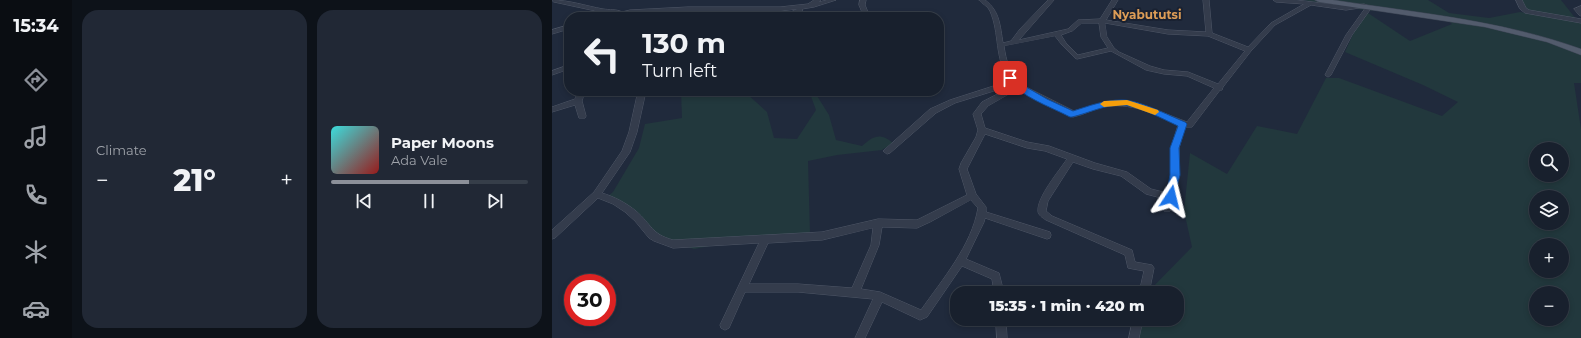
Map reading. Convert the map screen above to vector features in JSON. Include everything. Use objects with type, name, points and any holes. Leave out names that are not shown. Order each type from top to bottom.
[{"type":"main road","points":[[1319,0],[1512,29],[1550,39],[1581,52]]},
{"type":"street","points":[[554,0],[612,12]]},
{"type":"street","points":[[728,8],[732,0]]},
{"type":"street","points":[[651,12],[728,8],[780,9],[810,6],[818,0]]},
{"type":"street","points":[[795,12],[810,6],[833,0]]},
{"type":"street","points":[[863,0],[862,5],[864,12]]},
{"type":"street","points":[[982,0],[993,10],[1007,70],[1016,84],[1044,101],[1072,114],[1102,105],[1123,102],[1151,110],[1182,124],[1189,125],[1249,50],[1273,24],[1310,3]]},
{"type":"street","points":[[1014,42],[1020,32],[1047,7],[1051,0]]},
{"type":"street","points":[[1115,0],[1104,14],[1102,21],[1104,37],[1112,49],[1124,57],[1148,68],[1164,72],[1188,74],[1220,88]]},
{"type":"street","points":[[1206,0],[1208,34]]},
{"type":"street","points":[[1276,0],[1346,8],[1366,7]]},
{"type":"street","points":[[1519,0],[1523,9],[1527,12],[1581,21]]},
{"type":"street","points":[[1328,75],[1366,7]]},
{"type":"street","points":[[1581,8],[1576,9],[1581,14]]},
{"type":"street","points":[[1001,45],[1057,34],[1070,30],[1080,21],[1102,21],[1153,30],[1208,34],[1249,50]]},
{"type":"street","points":[[553,32],[564,29]]},
{"type":"street","points":[[1057,34],[1076,57],[1112,49]]},
{"type":"street","points":[[552,74],[564,69]]},
{"type":"street","points":[[742,288],[798,288],[855,292],[880,296],[920,315],[924,314],[960,261],[980,222],[982,207],[972,196],[964,175],[964,167],[980,137],[982,130],[978,114],[983,106],[1016,84]]},
{"type":"street","points":[[887,151],[933,111],[961,98],[1016,84]]},
{"type":"street","points":[[580,96],[578,101],[582,116]]},
{"type":"street","points":[[552,235],[597,194],[626,152],[633,132],[641,96]]},
{"type":"street","points":[[552,110],[578,101]]},
{"type":"street","points":[[1167,209],[1175,175],[1175,148],[1182,124]]},
{"type":"street","points":[[982,130],[1027,145],[1046,148],[1071,159],[1124,174],[1129,176],[1149,192],[1171,197]]},
{"type":"street","points":[[1071,159],[1044,200],[1042,212],[1049,218],[1129,253],[1130,263],[1132,265],[1149,268],[1145,286]]},
{"type":"street","points":[[597,194],[617,202],[633,214],[651,236],[673,244],[822,236],[878,222],[917,224],[972,196]]},
{"type":"street","points":[[982,214],[1047,235]]},
{"type":"street","points":[[855,292],[875,245],[878,222]]},
{"type":"street","points":[[725,325],[765,240]]},
{"type":"street","points":[[960,261],[996,276],[998,286]]},
{"type":"street","points":[[860,338],[880,296]]},
{"type":"street","points":[[1001,326],[1002,338]]},
{"type":"street","points":[[1134,338],[1137,326]]},
{"type":"green space","points":[[1303,0],[1428,0],[1449,13],[1489,18],[1520,12],[1581,23],[1581,83],[1574,83],[1581,129],[1581,338],[1132,338],[1135,326],[1184,326],[1184,286],[1154,286],[1192,247],[1184,211],[1190,153],[1227,174],[1257,126],[1297,134],[1326,78],[1339,78],[1442,116],[1458,102],[1423,85],[1345,52],[1364,10]],"holes":[[[1378,10],[1450,22],[1452,24],[1410,41],[1365,11]]]},
{"type":"green space","points":[[1517,0],[1561,0],[1576,19],[1522,10]]},
{"type":"green space","points":[[681,96],[749,96],[767,112],[774,138],[797,139],[816,110],[811,96],[817,96],[829,115],[836,140],[862,146],[873,138],[880,136],[893,143],[882,150],[837,155],[808,161],[810,234],[741,240],[694,249],[653,235],[607,197],[613,192],[639,148],[645,124],[682,118]]},
{"type":"slow traffic","points":[[1104,104],[1123,102],[1155,112]]},
{"type":"district","name":"Nyabututsi","points":[[1147,15]]},
{"type":"route","points":[[1010,78],[1018,86],[1070,114],[1114,102],[1123,102],[1151,110],[1182,124],[1175,148],[1175,175],[1171,197]]}]
